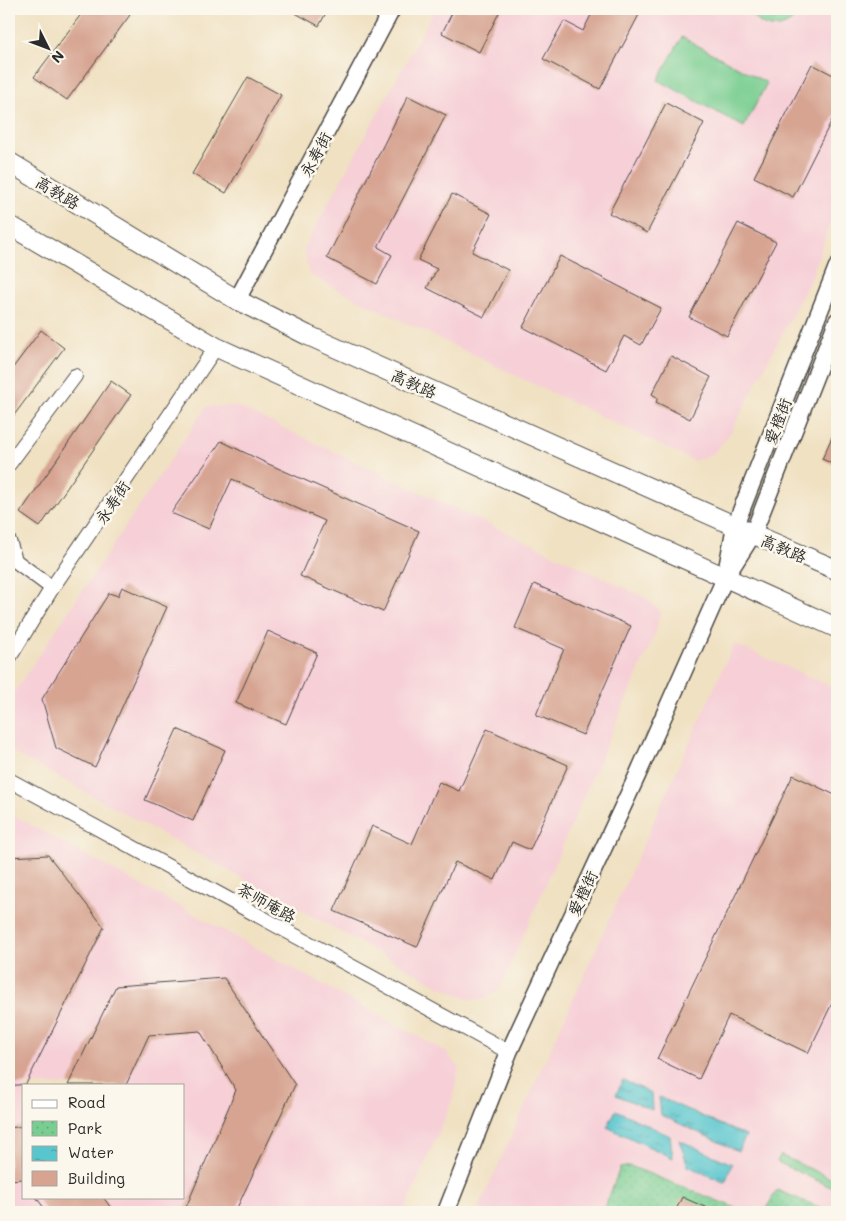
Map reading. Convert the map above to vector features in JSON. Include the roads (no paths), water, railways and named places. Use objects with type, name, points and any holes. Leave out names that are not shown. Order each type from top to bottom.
[{"type":"main road","name":"高教路","points":[[9,162],[237,300],[307,335],[837,570]]},
{"type":"main road","points":[[9,226],[216,347],[837,628]]},
{"type":"street","name":"永寿街","points":[[237,300],[392,9]]},
{"type":"street","name":"爱橙街","points":[[725,578],[735,526],[837,267]]},
{"type":"street","name":"爱橙街","points":[[446,1212],[509,1052],[637,776],[725,578],[753,534],[837,321]]},
{"type":"street","name":"永寿街","points":[[9,658],[52,588],[216,347]]},
{"type":"street","points":[[9,464],[75,376]]},
{"type":"street","points":[[9,541],[12,558],[52,588]]},
{"type":"street","name":"茶师庵路","points":[[9,780],[509,1052]]},
{"type":"water","points":[[623,1080],[651,1093],[652,1110],[616,1095]]},
{"type":"water","points":[[659,1097],[746,1136],[738,1151],[661,1115]]},
{"type":"water","points":[[616,1110],[670,1136],[673,1158],[607,1127]]},
{"type":"water","points":[[679,1140],[732,1164],[725,1183],[688,1166]]}]
